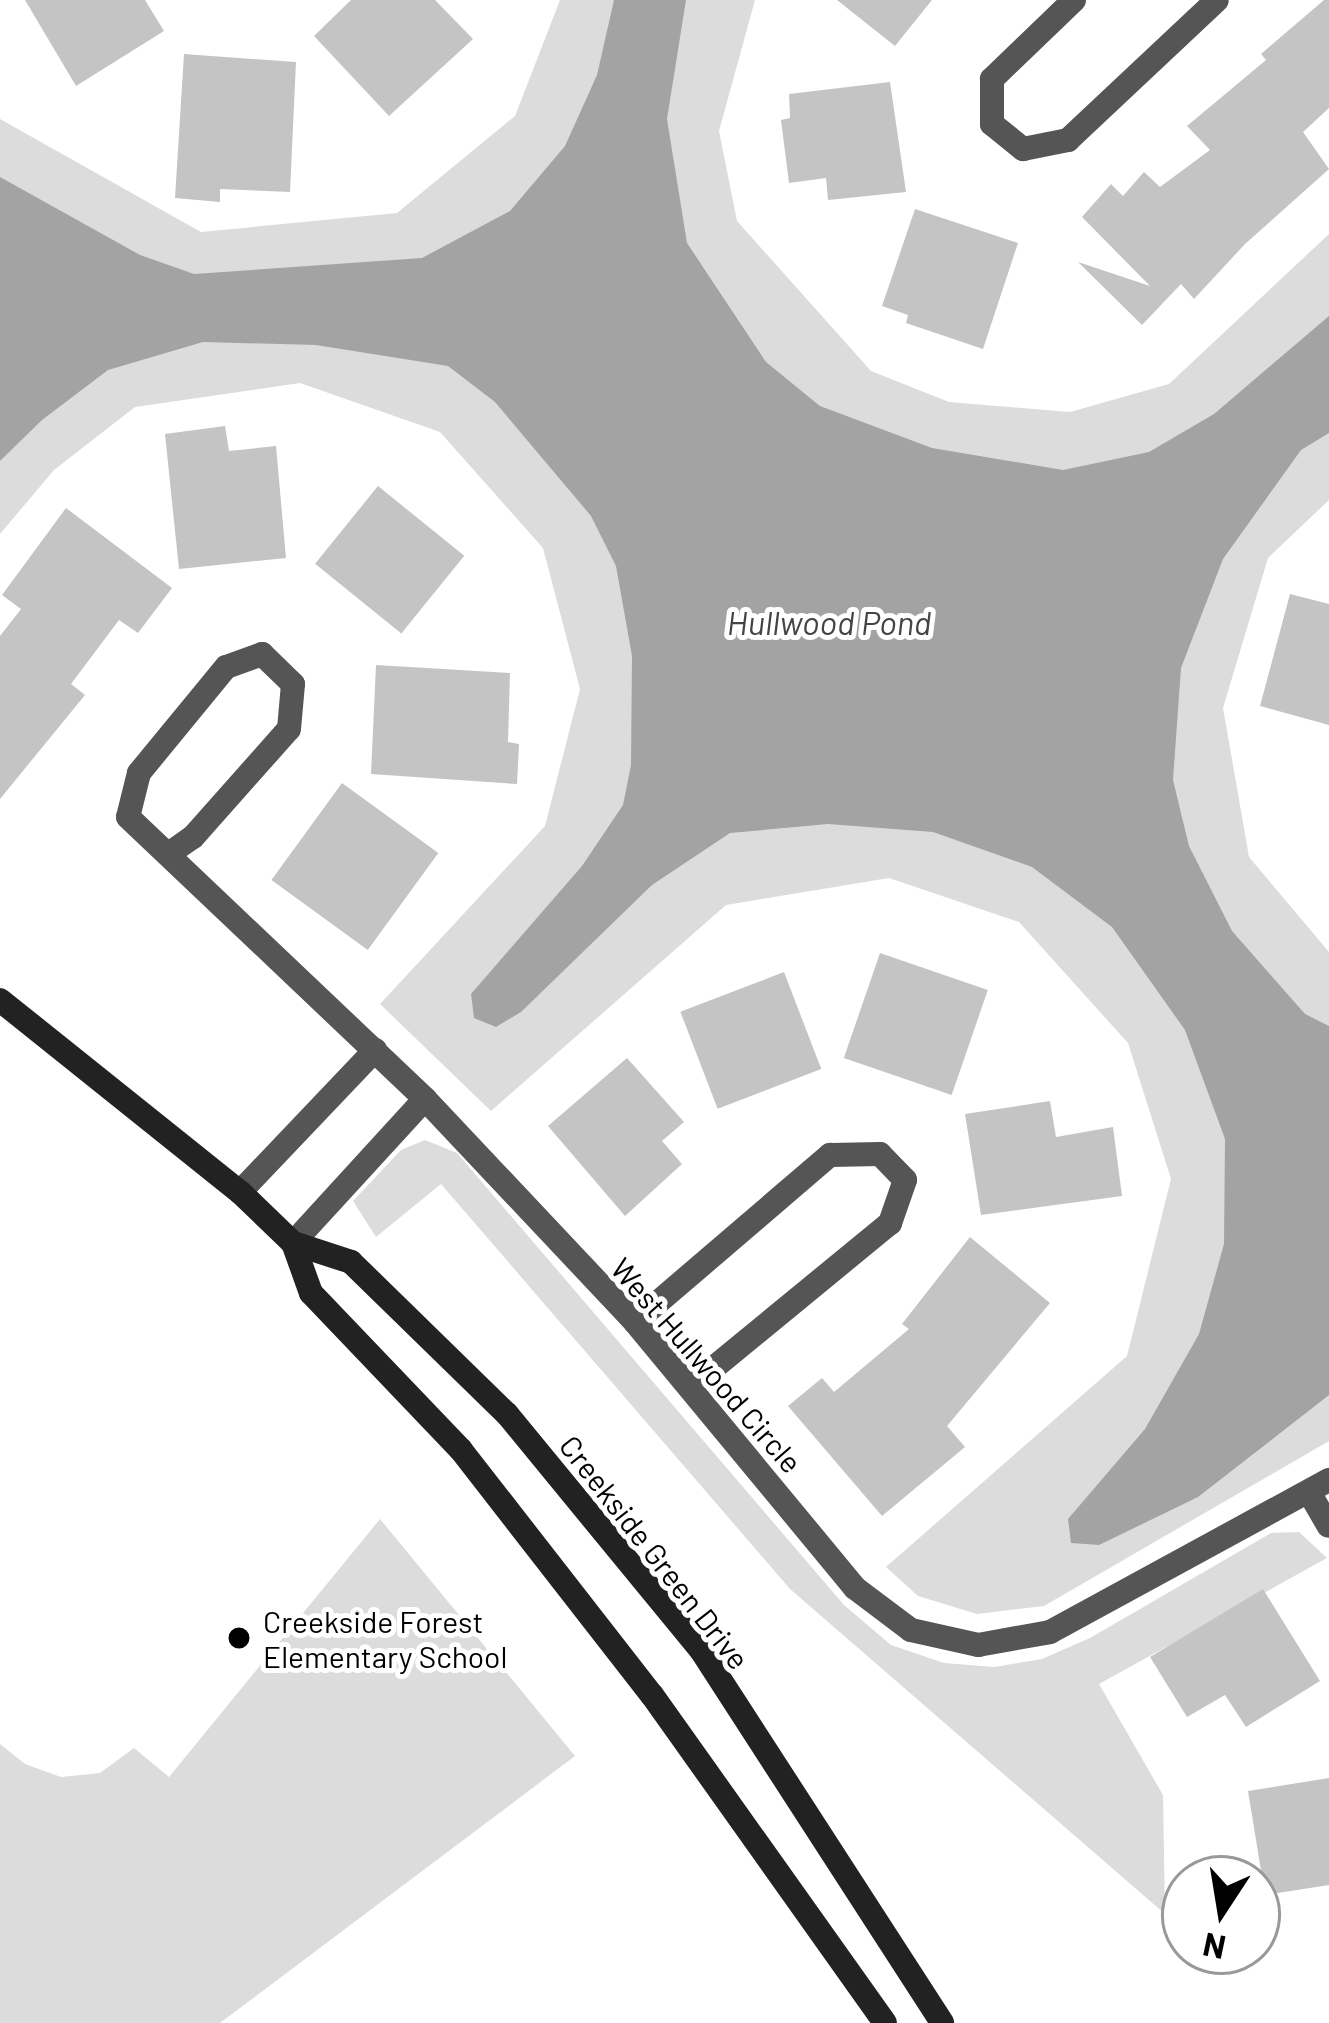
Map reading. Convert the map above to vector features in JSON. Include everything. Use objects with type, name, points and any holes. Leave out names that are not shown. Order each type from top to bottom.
[{"type":"main road","name":"Creekside Green Drive","points":[[0,1000],[240,1192],[293,1243],[351,1262],[507,1414],[701,1650],[942,2023]]},
{"type":"main road","name":"Creekside Green Drive","points":[[293,1243],[311,1293],[461,1450],[652,1695],[884,2023]]},
{"type":"street","points":[[1074,0],[992,79],[992,124],[1023,149],[1068,140],[1217,0]]},
{"type":"street","name":"West Hullwood Circle","points":[[170,853],[193,837],[289,729],[293,684],[262,654],[226,667],[196,702],[139,773],[128,817],[425,1100],[635,1322],[855,1588],[910,1630],[978,1645],[1050,1632],[1319,1486]]},
{"type":"street","points":[[240,1192],[375,1050]]},
{"type":"street","points":[[293,1243],[425,1100]]},
{"type":"street","points":[[635,1322],[830,1155],[880,1154],[905,1180],[890,1223],[690,1388]]},
{"type":"street","points":[[1319,1486],[1329,1526]]},
{"type":"shaded area","name":"Hullwood Pond","points":[[560,0],[755,0],[719,131],[737,221],[871,371],[949,402],[1070,412],[1169,384],[1329,234],[1329,500],[1268,558],[1223,708],[1249,857],[1329,952],[1329,1441],[1044,1606],[977,1614],[918,1596],[886,1567],[1127,1356],[1171,1179],[1128,1043],[1019,922],[889,878],[726,905],[491,1111],[380,1004],[545,826],[580,689],[543,548],[440,432],[300,383],[135,407],[54,470],[0,534],[0,119],[201,232],[397,213],[515,116]]},
{"type":"shaded area","points":[[425,1140],[457,1153],[844,1605],[891,1645],[944,1663],[994,1667],[1042,1659],[1090,1638],[1271,1533],[1299,1532],[1327,1558],[1099,1684],[1163,1795],[1161,1911],[790,1589],[441,1184],[376,1237],[353,1201],[401,1150]]},
{"type":"shaded area","points":[[380,1519],[575,1756],[220,2023],[0,2023],[0,1744],[25,1764],[61,1777],[100,1773],[134,1748],[169,1777]]},
{"type":"water","name":"Hullwood Pond","points":[[614,0],[686,0],[667,119],[687,243],[766,362],[820,406],[932,448],[1063,470],[1149,452],[1214,414],[1329,316],[1329,433],[1301,450],[1223,559],[1181,668],[1173,780],[1189,846],[1232,931],[1305,1014],[1329,1026],[1329,1395],[1198,1497],[1099,1545],[1071,1543],[1068,1519],[1145,1429],[1199,1334],[1224,1244],[1225,1139],[1185,1030],[1112,927],[1032,867],[933,832],[828,824],[730,833],[652,885],[521,1012],[496,1027],[474,1018],[471,994],[582,866],[623,805],[631,765],[632,656],[616,566],[591,516],[495,402],[448,366],[316,345],[203,342],[108,370],[42,420],[0,461],[0,177],[140,255],[194,274],[422,258],[510,211],[565,146],[597,75]]},
{"type":"building","points":[[25,0],[145,0],[164,31],[76,86]]},
{"type":"building","points":[[351,0],[435,0],[473,39],[389,116],[314,36]]},
{"type":"building","points":[[837,0],[932,0],[895,46]]},
{"type":"building","points":[[1329,0],[1329,108],[1303,132],[1329,169],[1245,244],[1194,299],[1181,284],[1142,325],[1078,262],[1150,286],[1082,217],[1111,184],[1123,196],[1144,172],[1160,187],[1210,150],[1187,126],[1266,60],[1261,54]]},
{"type":"building","points":[[184,54],[296,62],[290,192],[220,189],[220,202],[175,198]]},
{"type":"building","points":[[890,82],[906,192],[828,200],[826,178],[789,183],[781,120],[790,118],[789,94]]},
{"type":"building","points":[[915,209],[1018,243],[983,349],[906,323],[908,315],[882,306]]},
{"type":"building","points":[[225,426],[229,451],[276,446],[286,558],[179,569],[165,434]]},
{"type":"building","points":[[378,486],[464,556],[401,634],[315,564]]},
{"type":"building","points":[[66,508],[172,588],[138,633],[119,620],[71,684],[85,695],[0,799],[0,636],[21,609],[2,595]]},
{"type":"building","points":[[1290,594],[1329,604],[1329,725],[1260,706]]},
{"type":"building","points":[[376,665],[510,673],[508,742],[519,744],[517,784],[371,774]]},
{"type":"building","points":[[342,783],[438,853],[368,950],[271,880]]},
{"type":"building","points":[[880,953],[988,990],[952,1095],[844,1058]]},
{"type":"building","points":[[784,972],[821,1069],[718,1109],[680,1012]]},
{"type":"building","points":[[627,1058],[684,1122],[662,1141],[682,1164],[625,1216],[548,1126]]},
{"type":"building","points":[[1050,1101],[1056,1137],[1113,1127],[1122,1196],[981,1215],[965,1114]]},
{"type":"building","points":[[970,1237],[1050,1303],[947,1426],[965,1447],[882,1516],[788,1406],[822,1378],[834,1392],[909,1329],[902,1324]]},
{"type":"building","points":[[1263,1589],[1320,1681],[1246,1727],[1225,1695],[1187,1717],[1150,1657]]},
{"type":"building","points":[[1329,1778],[1329,1885],[1281,1892],[1281,1855],[1258,1855],[1248,1791]]},
{"type":"place","name":"Creekside Forest Elementary School","points":[[239,1638]]}]
